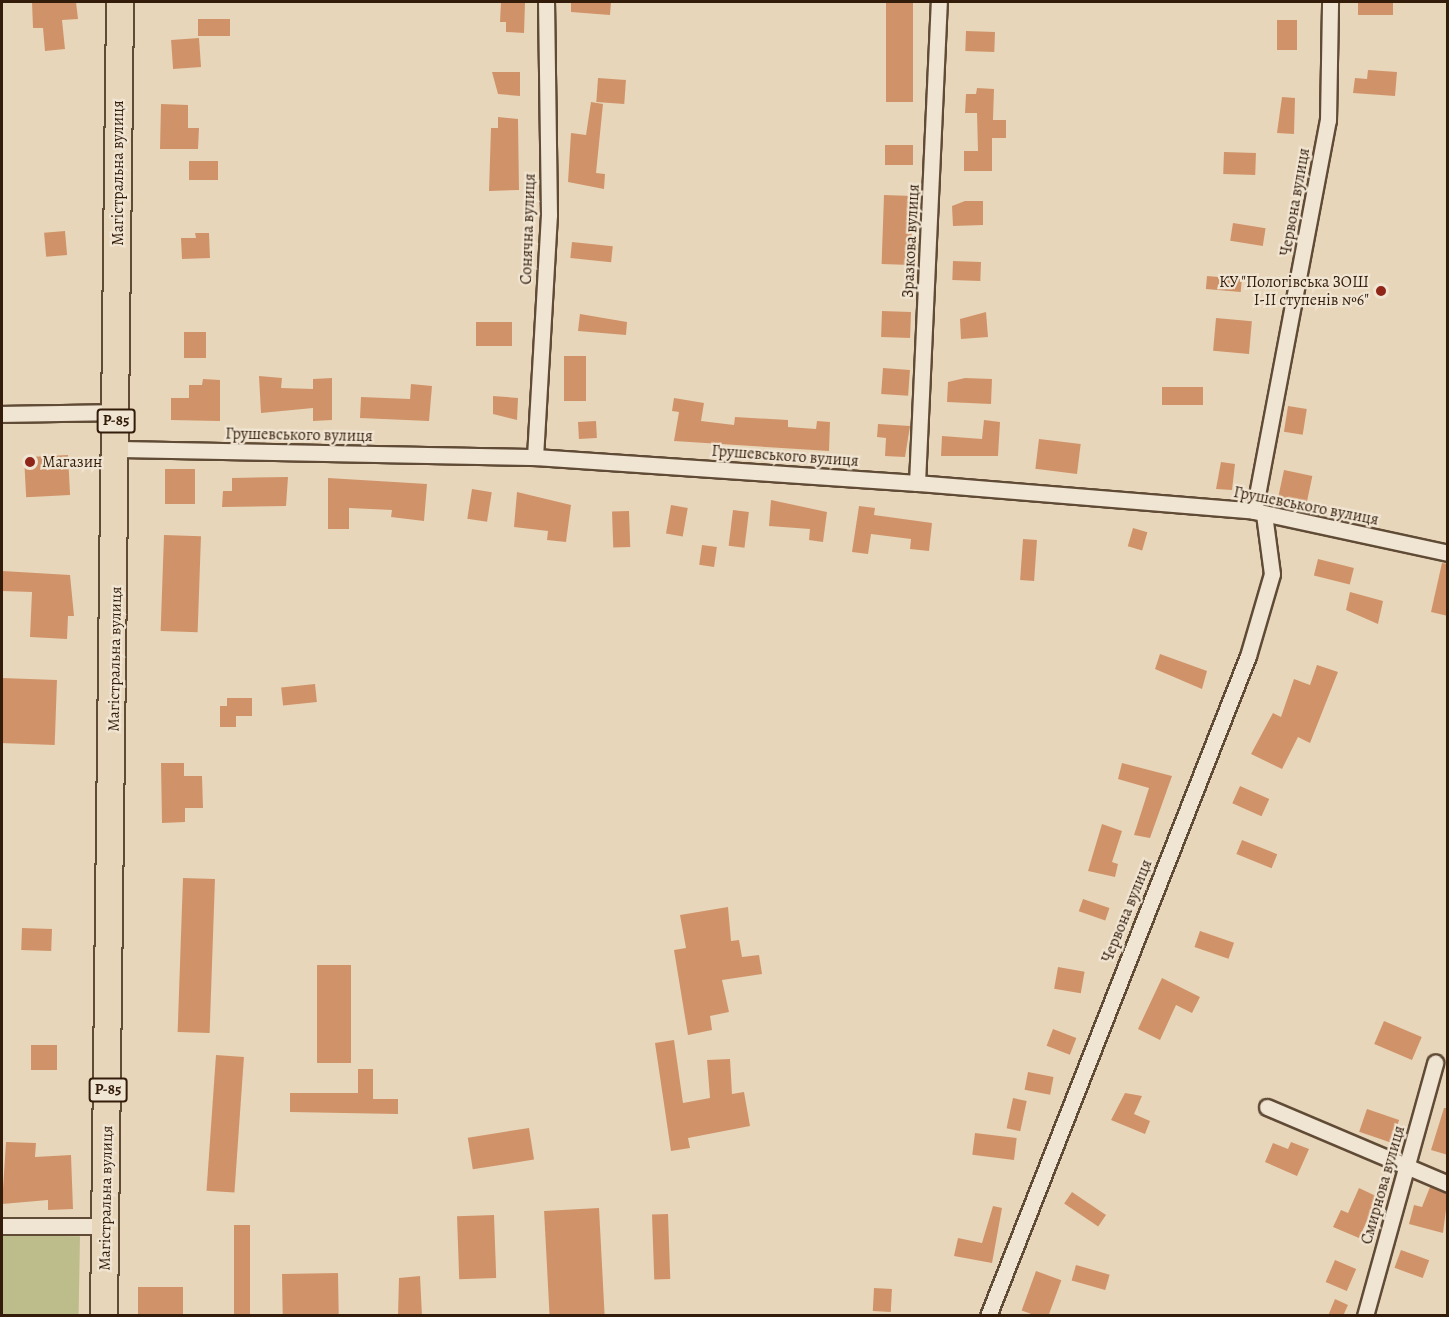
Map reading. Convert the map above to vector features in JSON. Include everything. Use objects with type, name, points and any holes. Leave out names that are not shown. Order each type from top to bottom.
[{"type":"main road","name":"Магістральна вулиця","points":[[104,1316],[117,412],[120,2]]},
{"type":"street","name":"Сонячна вулиця","points":[[535,457],[549,215],[546,2]]},
{"type":"street","name":"Зразкова вулиця","points":[[917,483],[939,2]]},
{"type":"street","name":"Червона вулиця","points":[[988,1316],[1248,656],[1272,574],[1259,512],[1328,120],[1330,2]]},
{"type":"street","points":[[2,414],[117,412]]},
{"type":"street","name":"Грушевського вулиця","points":[[115,449],[535,457],[917,483],[1259,512],[1448,553]]},
{"type":"street","name":"Смирнова вулиця","points":[[1365,1316],[1435,1063]]},
{"type":"street","points":[[1267,1107],[1448,1184]]},
{"type":"street","points":[[2,1226],[106,1226]]},
{"type":"shaded area","points":[[2,1235],[80,1236],[79,1316],[2,1315]]},
{"type":"building","points":[[32,2],[76,2],[78,19],[62,20],[65,49],[45,51],[43,28],[33,28]]},
{"type":"building","points":[[501,2],[525,3],[524,33],[506,32],[506,22],[500,22]]},
{"type":"building","points":[[571,2],[611,2],[610,15],[571,12]]},
{"type":"building","points":[[886,2],[913,2],[913,102],[886,102]]},
{"type":"building","points":[[1358,2],[1393,2],[1393,15],[1358,15]]},
{"type":"building","points":[[198,19],[230,19],[230,36],[198,36]]},
{"type":"building","points":[[1277,20],[1297,20],[1297,50],[1277,50]]},
{"type":"building","points":[[966,31],[995,32],[994,52],[965,51]]},
{"type":"building","points":[[199,38],[201,67],[173,69],[171,40]]},
{"type":"building","points":[[1368,70],[1397,72],[1395,96],[1353,93],[1355,78],[1367,79]]},
{"type":"building","points":[[492,72],[520,72],[520,96],[498,94]]},
{"type":"building","points":[[598,78],[626,80],[624,104],[596,102]]},
{"type":"building","points":[[977,88],[994,89],[993,120],[1006,120],[1006,138],[992,138],[992,171],[964,171],[964,151],[978,151],[977,113],[965,113],[966,94],[976,94]]},
{"type":"building","points":[[1282,97],[1295,98],[1294,134],[1277,133]]},
{"type":"building","points":[[591,102],[603,104],[596,173],[605,174],[604,189],[568,182],[571,133],[586,135]]},
{"type":"building","points":[[161,104],[188,105],[188,128],[199,128],[198,149],[160,149]]},
{"type":"building","points":[[498,117],[518,119],[519,190],[489,191],[491,128],[498,128]]},
{"type":"building","points":[[885,145],[913,145],[913,165],[885,165]]},
{"type":"building","points":[[1224,152],[1256,153],[1255,175],[1223,174]]},
{"type":"building","points":[[189,161],[218,161],[218,180],[189,180]]},
{"type":"building","points":[[884,195],[913,196],[911,265],[882,264]]},
{"type":"building","points":[[965,201],[983,201],[983,225],[953,226],[952,206]]},
{"type":"building","points":[[1233,223],[1266,228],[1263,246],[1230,241]]},
{"type":"building","points":[[65,231],[67,255],[46,257],[44,233]]},
{"type":"building","points":[[195,233],[209,233],[210,258],[182,259],[181,238],[196,238]]},
{"type":"building","points":[[572,242],[613,246],[611,262],[570,258]]},
{"type":"building","points":[[953,261],[981,262],[980,281],[952,280]]},
{"type":"building","points":[[1207,276],[1242,279],[1241,292],[1206,289]]},
{"type":"building","points":[[882,311],[911,312],[910,338],[881,337]]},
{"type":"building","points":[[986,312],[988,337],[961,339],[960,319]]},
{"type":"building","points":[[580,314],[627,322],[626,335],[578,331]]},
{"type":"building","points":[[1216,318],[1252,321],[1249,354],[1213,351]]},
{"type":"building","points":[[476,322],[512,322],[512,346],[476,346]]},
{"type":"building","points":[[184,332],[206,332],[206,358],[184,358]]},
{"type":"building","points":[[564,356],[586,356],[586,401],[564,401]]},
{"type":"building","points":[[883,368],[910,370],[908,396],[881,394]]},
{"type":"building","points":[[259,376],[282,378],[281,388],[313,389],[313,379],[332,378],[332,420],[313,421],[313,408],[261,413]]},
{"type":"building","points":[[965,378],[992,379],[991,404],[947,402],[948,382]]},
{"type":"building","points":[[203,379],[220,380],[220,421],[171,420],[171,398],[189,398],[189,385],[202,385]]},
{"type":"building","points":[[411,384],[432,386],[429,421],[360,418],[361,397],[410,399]]},
{"type":"building","points":[[1162,387],[1203,387],[1203,405],[1162,405]]},
{"type":"building","points":[[493,396],[518,398],[517,420],[493,414]]},
{"type":"building","points":[[674,398],[704,403],[701,421],[734,425],[735,417],[788,420],[788,427],[816,429],[817,421],[830,422],[829,451],[674,441],[679,412],[672,411]]},
{"type":"building","points":[[1288,406],[1307,409],[1303,435],[1284,432]]},
{"type":"building","points":[[984,420],[1000,422],[998,456],[941,456],[942,436],[982,439]]},
{"type":"building","points":[[596,421],[597,438],[579,439],[578,422]]},
{"type":"building","points":[[878,424],[910,426],[905,457],[885,456],[886,438],[877,437]]},
{"type":"building","points":[[1039,439],[1081,444],[1077,474],[1035,469]]},
{"type":"building","points":[[68,455],[70,495],[26,497],[24,457]]},
{"type":"building","points":[[1221,462],[1235,464],[1232,490],[1216,489]]},
{"type":"building","points":[[165,469],[195,469],[195,504],[165,504]]},
{"type":"building","points":[[1284,470],[1312,476],[1307,502],[1278,496]]},
{"type":"building","points":[[288,477],[286,506],[222,507],[223,491],[232,491],[232,478]]},
{"type":"building","points":[[328,478],[427,484],[424,521],[391,517],[392,510],[349,508],[349,529],[328,529]]},
{"type":"building","points":[[472,489],[492,492],[487,522],[467,519]]},
{"type":"building","points":[[517,492],[571,505],[566,542],[547,540],[548,531],[514,527]]},
{"type":"building","points":[[771,500],[827,512],[823,542],[809,540],[810,529],[769,526]]},
{"type":"building","points":[[671,505],[688,508],[683,537],[666,534]]},
{"type":"building","points":[[859,506],[875,508],[874,515],[932,523],[929,551],[910,549],[911,539],[871,534],[868,554],[852,552]]},
{"type":"building","points":[[733,510],[749,512],[744,548],[729,546]]},
{"type":"building","points":[[629,511],[630,547],[613,548],[612,512]]},
{"type":"building","points":[[1133,528],[1147,532],[1142,550],[1128,546]]},
{"type":"building","points":[[164,535],[201,536],[198,632],[161,631]]},
{"type":"building","points":[[1023,539],[1037,540],[1034,581],[1020,580]]},
{"type":"building","points":[[702,545],[717,547],[714,567],[699,565]]},
{"type":"building","points":[[1318,559],[1354,568],[1350,584],[1314,575]]},
{"type":"building","points":[[1442,563],[1448,564],[1448,616],[1431,612]]},
{"type":"building","points":[[2,571],[70,575],[74,616],[68,616],[67,639],[30,637],[32,592],[2,591]]},
{"type":"building","points":[[1350,592],[1383,601],[1378,624],[1346,610]]},
{"type":"building","points":[[1160,654],[1207,671],[1202,689],[1155,669]]},
{"type":"building","points":[[1317,665],[1338,672],[1310,743],[1298,737],[1282,769],[1251,754],[1273,713],[1281,717],[1294,679],[1310,685]]},
{"type":"building","points":[[2,678],[57,680],[55,745],[2,743]]},
{"type":"building","points":[[315,684],[317,702],[283,705],[281,688]]},
{"type":"building","points":[[227,698],[252,698],[252,716],[236,716],[236,727],[220,727],[220,706],[227,706]]},
{"type":"building","points":[[161,763],[184,763],[184,776],[202,776],[203,808],[185,808],[185,822],[162,823]]},
{"type":"building","points":[[1122,763],[1172,776],[1150,838],[1134,835],[1149,788],[1118,779]]},
{"type":"building","points":[[1240,786],[1269,799],[1262,816],[1232,803]]},
{"type":"building","points":[[1102,824],[1122,831],[1112,862],[1118,864],[1115,877],[1088,871]]},
{"type":"building","points":[[1242,840],[1277,854],[1272,868],[1236,854]]},
{"type":"building","points":[[183,878],[215,879],[210,1033],[178,1032]]},
{"type":"building","points":[[1083,899],[1109,908],[1105,920],[1079,911]]},
{"type":"building","points":[[728,907],[731,941],[739,940],[742,957],[759,955],[762,974],[722,980],[729,1012],[710,1016],[712,1030],[688,1035],[674,950],[686,948],[680,915]]},
{"type":"building","points":[[22,928],[52,929],[51,951],[21,950]]},
{"type":"building","points":[[1200,931],[1234,943],[1229,959],[1194,947]]},
{"type":"building","points":[[317,965],[351,965],[351,1063],[317,1063]]},
{"type":"building","points":[[1058,967],[1085,972],[1081,993],[1054,989]]},
{"type":"building","points":[[1162,978],[1200,997],[1192,1013],[1176,1005],[1160,1040],[1138,1029]]},
{"type":"building","points":[[1384,1021],[1422,1037],[1412,1060],[1374,1044]]},
{"type":"building","points":[[1053,1029],[1076,1038],[1070,1055],[1047,1046]]},
{"type":"building","points":[[674,1040],[683,1103],[710,1098],[707,1060],[730,1059],[732,1094],[744,1092],[750,1126],[688,1138],[690,1148],[671,1151],[655,1043]]},
{"type":"building","points":[[31,1045],[57,1045],[57,1070],[31,1070]]},
{"type":"building","points":[[216,1055],[244,1057],[234,1193],[207,1191]]},
{"type":"building","points":[[358,1069],[373,1069],[373,1099],[398,1099],[398,1114],[290,1112],[290,1093],[358,1093]]},
{"type":"building","points":[[1028,1072],[1054,1077],[1050,1095],[1025,1090]]},
{"type":"building","points":[[1125,1093],[1142,1096],[1134,1114],[1150,1121],[1145,1134],[1111,1120]]},
{"type":"building","points":[[1013,1098],[1027,1101],[1020,1131],[1007,1128]]},
{"type":"building","points":[[1444,1108],[1448,1108],[1448,1155],[1431,1150]]},
{"type":"building","points":[[1367,1109],[1399,1120],[1391,1143],[1359,1132]]},
{"type":"building","points":[[529,1128],[534,1160],[473,1169],[468,1138]]},
{"type":"building","points":[[975,1133],[1017,1138],[1014,1160],[972,1155]]},
{"type":"building","points":[[6,1142],[36,1143],[35,1157],[71,1155],[73,1209],[48,1210],[48,1200],[2,1204]]},
{"type":"building","points":[[1291,1142],[1309,1149],[1297,1176],[1265,1162],[1273,1143],[1288,1149]]},
{"type":"building","points":[[1430,1187],[1448,1194],[1443,1233],[1409,1224],[1414,1205],[1422,1207]]},
{"type":"building","points":[[1359,1188],[1378,1197],[1359,1238],[1333,1227],[1341,1210],[1348,1213]]},
{"type":"building","points":[[1072,1192],[1106,1215],[1098,1227],[1064,1204]]},
{"type":"building","points":[[993,1206],[1002,1208],[992,1263],[954,1256],[958,1238],[982,1243]]},
{"type":"building","points":[[599,1208],[605,1316],[550,1316],[544,1211]]},
{"type":"building","points":[[668,1214],[670,1279],[654,1280],[652,1215]]},
{"type":"building","points":[[494,1215],[496,1278],[459,1279],[457,1216]]},
{"type":"building","points":[[234,1225],[250,1225],[250,1316],[234,1316]]},
{"type":"building","points":[[1401,1250],[1429,1260],[1423,1278],[1395,1268]]},
{"type":"building","points":[[1335,1260],[1356,1269],[1347,1291],[1326,1282]]},
{"type":"building","points":[[1076,1265],[1110,1275],[1105,1290],[1072,1280]]},
{"type":"building","points":[[1036,1271],[1061,1280],[1048,1316],[1037,1316],[1022,1310]]},
{"type":"building","points":[[338,1273],[339,1316],[283,1316],[282,1274]]},
{"type":"building","points":[[420,1276],[422,1316],[398,1316],[399,1278]]},
{"type":"building","points":[[138,1287],[183,1287],[183,1316],[138,1316]]},
{"type":"building","points":[[874,1288],[892,1289],[891,1312],[873,1311]]},
{"type":"building","points":[[1335,1299],[1348,1305],[1343,1316],[1328,1316]]},
{"type":"place","name":"КУ \"Пологівська ЗОШ І-ІІ ступенів №6\"","points":[[1381,291]]},
{"type":"place","name":"Магазин","points":[[30,462]]}]
